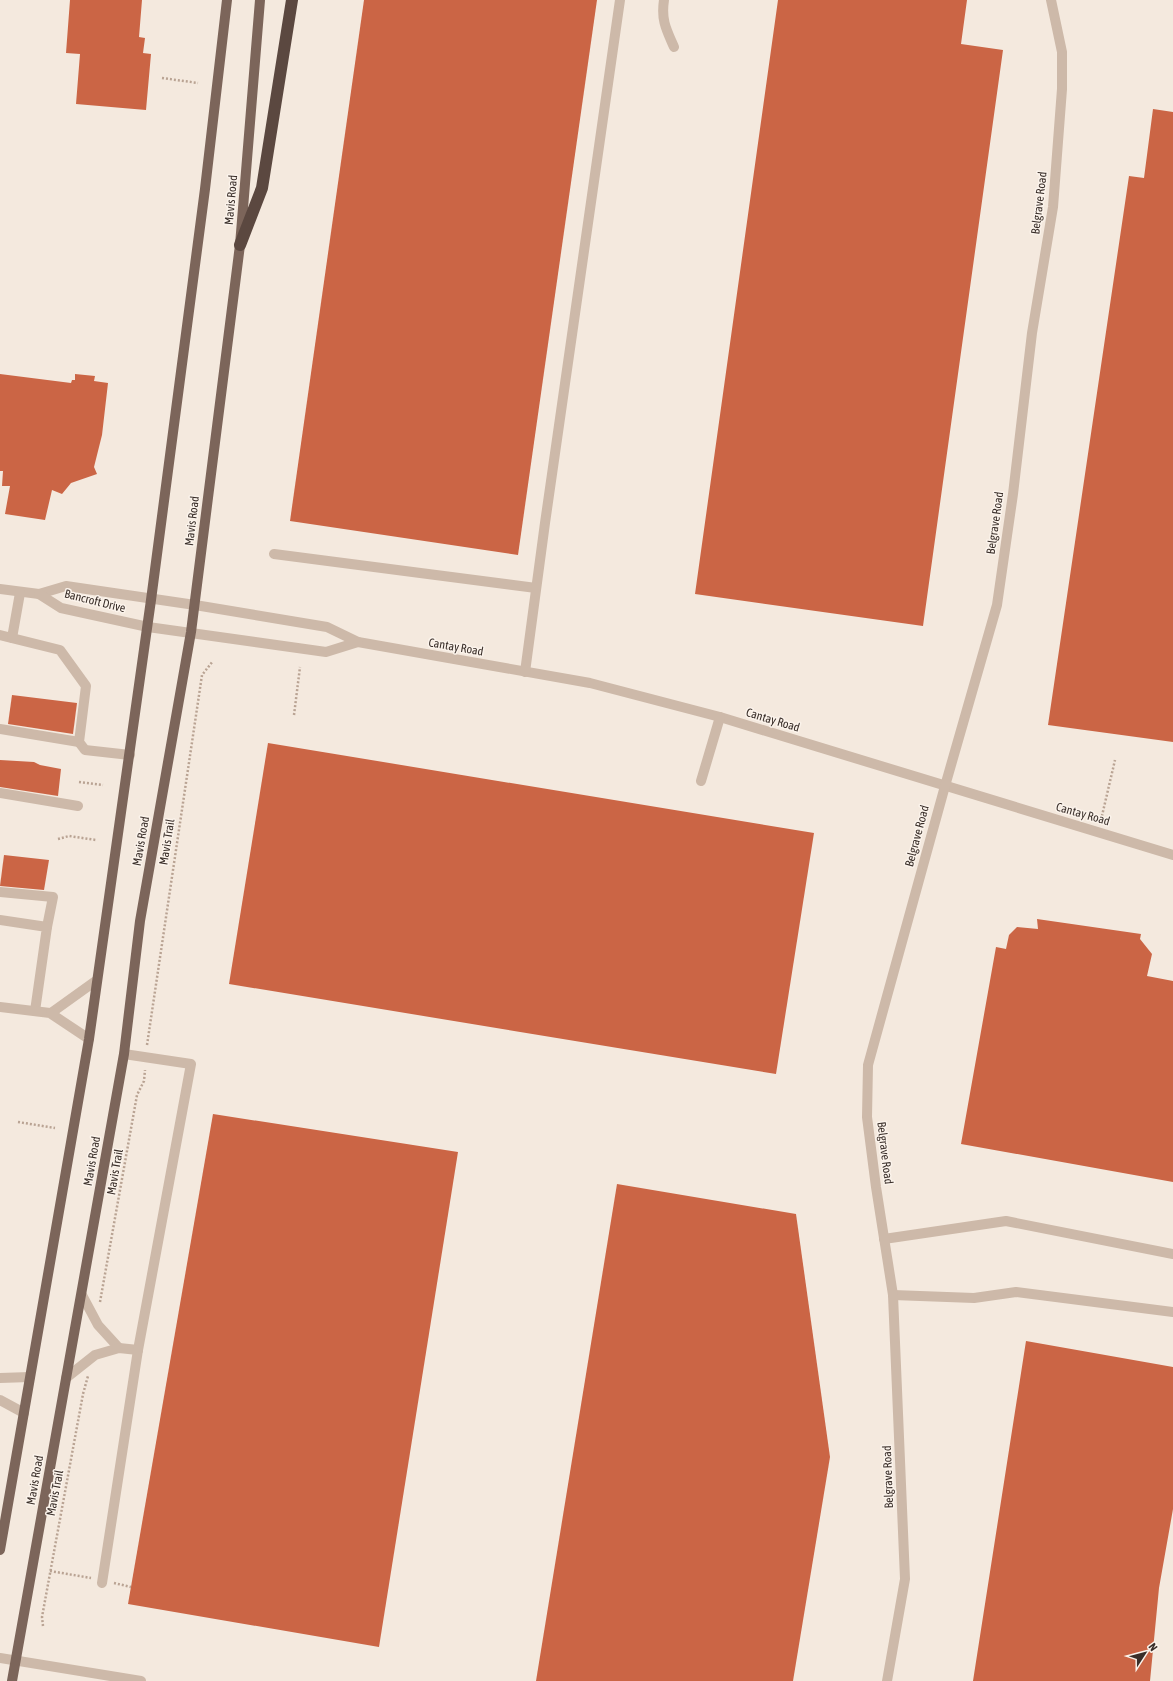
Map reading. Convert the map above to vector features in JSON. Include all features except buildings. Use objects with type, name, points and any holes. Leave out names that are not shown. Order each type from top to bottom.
[{"type":"highway","points":[[240,246],[262,188],[292,0]]},
{"type":"main road","name":"Mavis Road","points":[[0,1550],[89,1039],[148,627],[205,189],[227,0]]},
{"type":"main road","name":"Mavis Road","points":[[12,1681],[124,1054],[140,922],[195,605],[240,246],[260,0]]},
{"type":"street","points":[[526,672],[536,588],[620,0]]},
{"type":"street","points":[[664,0],[662,14],[664,25],[674,47]]},
{"type":"street","name":"Belgrave Road","points":[[888,1681],[905,1579],[893,1295],[867,1117],[868,1065],[944,786],[997,605],[1013,494],[1032,333],[1053,206],[1062,89],[1062,52],[1051,0]]},
{"type":"street","points":[[274,554],[536,588]]},
{"type":"street","name":"Bancroft Drive","points":[[0,589],[20,593],[39,594],[66,586],[151,600],[195,605]]},
{"type":"street","points":[[12,638],[20,593]]},
{"type":"street","name":"Bancroft Drive","points":[[39,594],[61,608],[148,627],[191,632]]},
{"type":"street","name":"Cantay Road","points":[[195,605],[327,627],[358,642],[590,683],[720,717],[1173,855]]},
{"type":"street","name":"Cantay Road","points":[[191,632],[326,652],[358,642]]},
{"type":"street","points":[[0,635],[60,650],[86,686],[79,742]]},
{"type":"street","points":[[701,781],[720,717]]},
{"type":"street","points":[[0,729],[79,742],[85,750],[130,755]]},
{"type":"street","points":[[0,793],[78,806]]},
{"type":"street","points":[[0,892],[53,897],[47,927],[36,1011]]},
{"type":"street","points":[[0,920],[47,927]]},
{"type":"street","points":[[51,1013],[97,980]]},
{"type":"street","points":[[0,1007],[51,1013],[89,1039]]},
{"type":"street","points":[[102,1583],[138,1350],[191,1064],[124,1054]]},
{"type":"street","points":[[884,1239],[1006,1221],[1173,1254]]},
{"type":"street","points":[[893,1295],[974,1298],[1016,1292],[1173,1312]]},
{"type":"street","points":[[82,1295],[98,1325],[119,1348]]},
{"type":"street","points":[[66,1378],[95,1355],[119,1348],[138,1350]]},
{"type":"street","points":[[0,1378],[30,1377]]},
{"type":"street","points":[[0,1400],[24,1413]]},
{"type":"street","points":[[0,1658],[141,1681]]},
{"type":"path","points":[[162,78],[198,83]]},
{"type":"path","name":"Mavis Trail","points":[[148,1029],[202,675],[213,661]]},
{"type":"path","points":[[294,715],[300,667]]},
{"type":"path","points":[[1098,833],[1115,760]]},
{"type":"path","points":[[79,782],[103,785]]},
{"type":"path","points":[[58,840],[69,836],[96,840]]},
{"type":"path","name":"Mavis Trail","points":[[101,1308],[100,1301],[137,1095],[144,1081]]},
{"type":"path","points":[[18,1122],[55,1128]]},
{"type":"path","name":"Mavis Trail","points":[[43,1626],[42,1617],[83,1394],[91,1372]]}]
